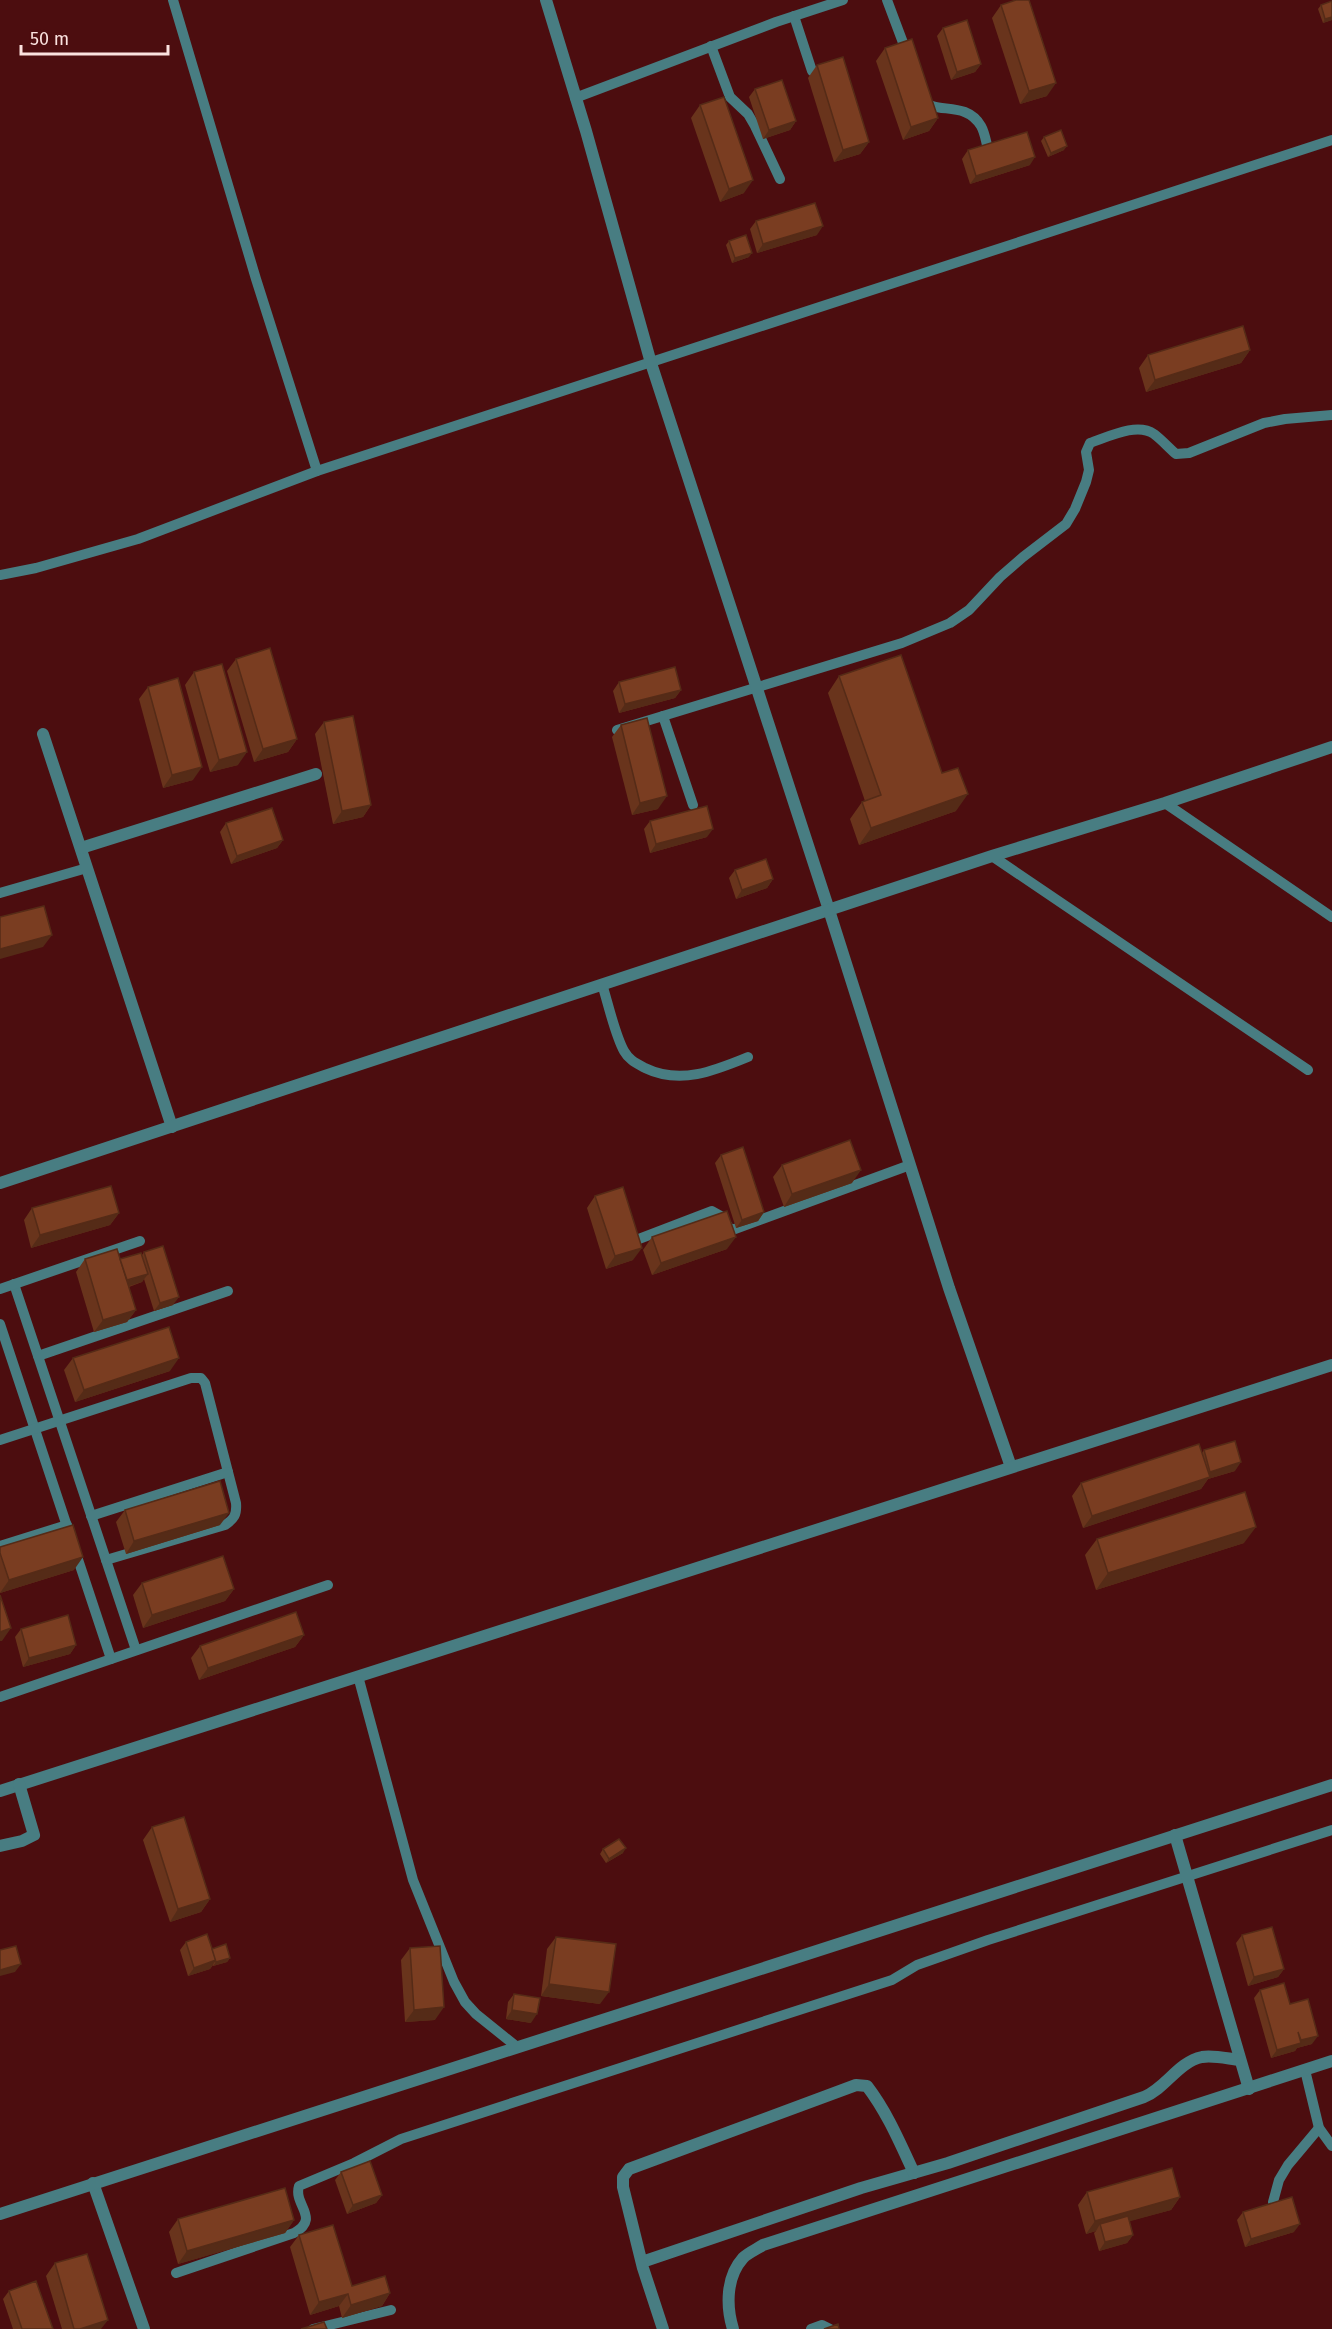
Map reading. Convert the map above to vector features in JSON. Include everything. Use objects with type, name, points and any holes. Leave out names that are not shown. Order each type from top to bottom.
[{"type":"street","points":[[546,0],[651,363],[949,1288],[1011,1467]]},
{"type":"street","points":[[44,734],[172,1127]]},
{"type":"street","points":[[0,1183],[992,856],[1165,803],[1332,747]]},
{"type":"street","points":[[81,848],[316,774]]},
{"type":"street","points":[[0,1791],[1332,1365]]},
{"type":"street","points":[[0,1846],[22,1841],[34,1834],[19,1784]]},
{"type":"street","points":[[0,2214],[1332,1785]]},
{"type":"street","points":[[1175,1834],[1249,2089]]},
{"type":"street","points":[[642,2262],[861,2188],[914,2173],[1144,2097],[1155,2092],[1181,2068],[1198,2059],[1215,2057],[1240,2060]]},
{"type":"street","points":[[733,2329],[728,2297],[732,2274],[744,2257],[763,2245],[1332,2061]]},
{"type":"street","points":[[663,2329],[642,2262],[623,2187],[623,2178],[629,2169],[856,2085],[867,2086],[874,2096],[891,2123],[914,2173]]},
{"type":"street","points":[[93,2183],[144,2329]]},
{"type":"lane","points":[[173,0],[256,279],[317,471]]},
{"type":"lane","points":[[575,98],[711,46],[843,0]]},
{"type":"lane","points":[[887,0],[912,66]]},
{"type":"lane","points":[[794,16],[812,71]]},
{"type":"lane","points":[[711,46],[730,97],[748,114],[780,179]]},
{"type":"lane","points":[[920,88],[926,103],[932,107],[963,110],[972,115],[983,129],[988,149]]},
{"type":"lane","points":[[0,575],[36,568],[138,539],[317,471],[1332,140]]},
{"type":"lane","points":[[617,730],[902,643],[950,623],[969,610],[1000,578],[1066,524],[1086,482],[1089,470],[1086,452],[1090,443],[1144,429],[1154,434],[1176,454],[1189,453],[1264,423],[1332,415]]},
{"type":"lane","points":[[663,716],[693,805]]},
{"type":"lane","points":[[1165,803],[1332,917]]},
{"type":"lane","points":[[992,856],[1308,1070]]},
{"type":"lane","points":[[0,893],[87,868]]},
{"type":"lane","points":[[602,984],[623,1050],[633,1062],[658,1075],[680,1077],[714,1071],[748,1058]]},
{"type":"lane","points":[[631,1242],[712,1211],[721,1216],[730,1229],[735,1229],[910,1165]]},
{"type":"lane","points":[[0,1289],[140,1240]]},
{"type":"lane","points":[[14,1284],[136,1650]]},
{"type":"lane","points":[[38,1356],[228,1291]]},
{"type":"lane","points":[[0,1324],[111,1659]]},
{"type":"lane","points":[[0,1440],[191,1378],[201,1378],[205,1383],[236,1503],[234,1519],[225,1525],[106,1560]]},
{"type":"lane","points":[[91,1516],[228,1472]]},
{"type":"lane","points":[[0,1546],[67,1526]]},
{"type":"lane","points":[[0,1697],[328,1585]]},
{"type":"lane","points":[[358,1676],[413,1880],[454,1982],[465,2002],[476,2014],[518,2047]]},
{"type":"lane","points":[[176,2272],[302,2229],[306,2223],[297,2191],[298,2186],[303,2182],[354,2163],[401,2139],[892,1980],[917,1965],[988,1940],[1332,1830]]},
{"type":"lane","points":[[1305,2070],[1319,2128],[1332,2146]]},
{"type":"lane","points":[[1274,2202],[1279,2180],[1288,2164],[1319,2128]]},
{"type":"lane","points":[[313,2329],[391,2310]]},
{"type":"lane","points":[[811,2329],[822,2325],[830,2329]]},
{"type":"building","points":[[1016,0],[1029,0],[1056,83],[1029,91],[1001,5]]},
{"type":"building","points":[[1332,1],[1332,17],[1325,19],[1321,5]]},
{"type":"building","points":[[967,20],[981,64],[957,72],[943,28]]},
{"type":"building","points":[[912,39],[938,118],[911,127],[885,48]]},
{"type":"building","points":[[843,57],[869,142],[843,150],[817,65]]},
{"type":"building","points":[[782,80],[796,121],[769,130],[755,89]]},
{"type":"building","points":[[724,97],[753,180],[729,189],[700,105]]},
{"type":"building","points":[[1061,130],[1067,146],[1051,153],[1044,137]]},
{"type":"building","points":[[1027,132],[1035,157],[976,176],[968,150]]},
{"type":"building","points":[[815,203],[823,226],[763,244],[756,221]]},
{"type":"building","points":[[746,235],[752,253],[735,258],[729,241]]},
{"type":"building","points":[[1243,326],[1250,350],[1155,380],[1148,355]]},
{"type":"building","points":[[270,648],[297,739],[263,749],[236,659]]},
{"type":"building","points":[[901,655],[942,773],[958,768],[968,794],[871,828],[862,802],[881,795],[839,676]]},
{"type":"building","points":[[222,664],[247,752],[219,760],[194,672]]},
{"type":"building","points":[[675,667],[681,690],[625,704],[619,682]]},
{"type":"building","points":[[178,678],[202,767],[172,775],[148,687]]},
{"type":"building","points":[[353,716],[371,805],[342,811],[324,722]]},
{"type":"building","points":[[647,718],[667,796],[640,803],[621,725]]},
{"type":"building","points":[[707,806],[713,829],[656,844],[650,821]]},
{"type":"building","points":[[272,808],[283,840],[237,856],[226,823]]},
{"type":"building","points":[[766,859],[773,879],[742,890],[735,870]]},
{"type":"building","points":[[44,906],[52,935],[0,949],[0,917]]},
{"type":"building","points":[[850,1140],[861,1170],[792,1194],[782,1165]]},
{"type":"building","points":[[743,1147],[764,1212],[742,1220],[721,1155]]},
{"type":"building","points":[[111,1186],[119,1213],[40,1235],[32,1208]]},
{"type":"building","points":[[623,1187],[642,1248],[615,1256],[595,1196]]},
{"type":"building","points":[[727,1211],[736,1237],[661,1263],[652,1237]]},
{"type":"building","points":[[163,1246],[179,1297],[160,1303],[144,1252]]},
{"type":"building","points":[[117,1249],[136,1310],[103,1320],[85,1259]]},
{"type":"building","points":[[141,1253],[148,1274],[127,1280],[120,1259]]},
{"type":"building","points":[[169,1327],[179,1358],[84,1390],[73,1358]]},
{"type":"building","points":[[1235,1441],[1241,1462],[1210,1472],[1204,1450]]},
{"type":"building","points":[[1199,1444],[1210,1477],[1092,1516],[1081,1483]]},
{"type":"building","points":[[220,1481],[229,1513],[134,1541],[125,1510]]},
{"type":"building","points":[[1245,1492],[1256,1527],[1108,1573],[1097,1539]]},
{"type":"building","points":[[73,1525],[83,1557],[9,1580],[0,1547]]},
{"type":"building","points":[[223,1556],[234,1589],[152,1615],[142,1583]]},
{"type":"building","points":[[0,1595],[11,1628],[0,1632]]},
{"type":"building","points":[[296,1612],[304,1635],[208,1668],[200,1646]]},
{"type":"building","points":[[68,1615],[76,1645],[29,1658],[21,1629]]},
{"type":"building","points":[[184,1817],[210,1899],[178,1909],[152,1827]]},
{"type":"building","points":[[619,1839],[626,1848],[609,1859],[603,1849]]},
{"type":"building","points":[[1272,1927],[1284,1969],[1254,1977],[1242,1935]]},
{"type":"building","points":[[207,1934],[216,1960],[194,1968],[186,1942]]},
{"type":"building","points":[[556,1937],[616,1944],[609,1992],[549,1984]]},
{"type":"building","points":[[226,1944],[230,1958],[216,1962],[212,1949]]},
{"type":"building","points":[[16,1946],[21,1964],[0,1970],[0,1950]]},
{"type":"building","points":[[440,1946],[444,2007],[414,2010],[410,1948]]},
{"type":"building","points":[[1284,1983],[1290,2004],[1308,1999],[1318,2036],[1301,2040],[1298,2032],[1301,2043],[1277,2050],[1260,1990]]},
{"type":"building","points":[[514,1994],[540,1998],[537,2014],[512,2010]]},
{"type":"building","points":[[370,2161],[382,2195],[353,2205],[341,2172]]},
{"type":"building","points":[[1172,2168],[1180,2197],[1095,2221],[1087,2192]]},
{"type":"building","points":[[285,2188],[294,2220],[187,2251],[178,2219]]},
{"type":"building","points":[[1292,2197],[1300,2224],[1251,2239],[1243,2212]]},
{"type":"building","points":[[1128,2216],[1133,2235],[1105,2242],[1100,2224]]},
{"type":"building","points":[[333,2225],[352,2286],[385,2276],[390,2293],[351,2305],[348,2294],[319,2302],[299,2235]]},
{"type":"building","points":[[87,2254],[108,2320],[74,2329],[55,2263]]},
{"type":"building","points":[[36,2281],[53,2329],[22,2329],[9,2291]]},
{"type":"building","points":[[324,2322],[327,2329],[301,2329]]},
{"type":"building","points":[[838,2324],[839,2329],[824,2329]]}]
